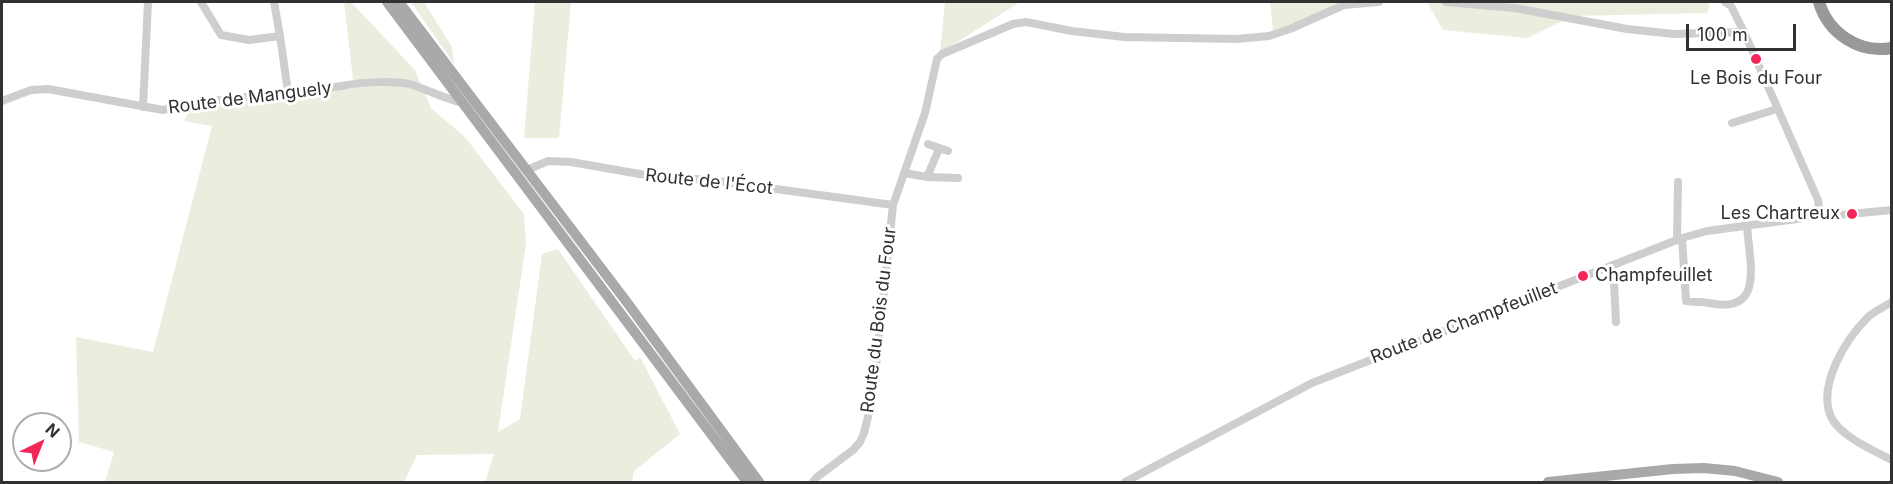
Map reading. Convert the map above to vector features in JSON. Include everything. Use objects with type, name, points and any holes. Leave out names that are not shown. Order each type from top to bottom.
[{"type":"highway","points":[[1819,2],[1831,26],[1847,39],[1871,49],[1892,47]]},
{"type":"highway","points":[[1825,2],[1833,19],[1846,32],[1867,42],[1892,47]]},
{"type":"main road","points":[[387,2],[747,483]]},
{"type":"main road","points":[[399,2],[626,301],[759,483]]},
{"type":"main road","points":[[713,438],[741,483]]},
{"type":"main road","points":[[1548,483],[1673,469],[1704,468],[1735,471],[1778,483]]},
{"type":"street","points":[[143,107],[148,2]]},
{"type":"street","points":[[201,2],[221,35],[249,40],[280,36]]},
{"type":"street","points":[[274,2],[288,92]]},
{"type":"street","name":"Route du Bois du Four","points":[[813,483],[817,477],[853,450],[864,433],[870,410],[876,366],[893,205],[925,113],[937,59],[942,54],[1013,24],[1026,22],[1072,31],[1124,37],[1236,39],[1269,36],[1344,5],[1379,2]]},
{"type":"street","points":[[1446,2],[1515,8],[1627,29],[1674,34],[1744,32]]},
{"type":"street","points":[[1725,2],[1731,6],[1744,32],[1818,200],[1820,215]]},
{"type":"street","name":"Route de Manguely","points":[[2,101],[31,90],[48,89],[163,110],[187,104],[342,86],[359,82],[410,84],[462,103]]},
{"type":"street","points":[[1732,123],[1777,109]]},
{"type":"street","points":[[928,144],[948,151]]},
{"type":"street","points":[[927,177],[939,148]]},
{"type":"street","name":"Route de l'Écot","points":[[527,170],[548,161],[571,162],[651,176],[710,180],[893,205]]},
{"type":"street","points":[[904,173],[927,177],[958,178]]},
{"type":"street","points":[[1678,182],[1679,239],[1686,301],[1708,302],[1716,305],[1743,300],[1751,288],[1747,225]]},
{"type":"street","name":"Route de Champfeuillet","points":[[1125,483],[1312,382],[1679,239],[1707,231],[1812,215],[1892,210]]},
{"type":"street","points":[[1613,265],[1616,322]]},
{"type":"street","points":[[1892,302],[1870,316],[1836,360],[1828,403],[1832,418],[1842,431],[1892,460]]},
{"type":"green space","points":[[344,2],[351,2],[415,70],[431,108],[465,137],[524,214],[526,244],[498,432],[520,419],[542,254],[558,249],[635,361],[640,357],[680,434],[634,471],[632,482],[485,482],[494,454],[417,455],[404,482],[105,482],[114,452],[79,442],[76,337],[153,352],[212,126],[184,121],[190,109],[354,88]]},
{"type":"green space","points":[[411,2],[424,2],[452,47],[454,64]]},
{"type":"green space","points":[[535,2],[571,2],[559,138],[524,138]]},
{"type":"green space","points":[[945,2],[1020,2],[940,53]]},
{"type":"green space","points":[[1270,2],[1390,2],[1346,8],[1273,31]]},
{"type":"green space","points":[[1427,2],[1710,2],[1707,13],[1573,16],[1527,38],[1443,30]]},
{"type":"place","name":"Le Bois du Four","points":[[1756,59]]},
{"type":"place","name":"Les Chartreux","points":[[1852,214]]},
{"type":"place","name":"Champfeuillet","points":[[1583,276]]}]
